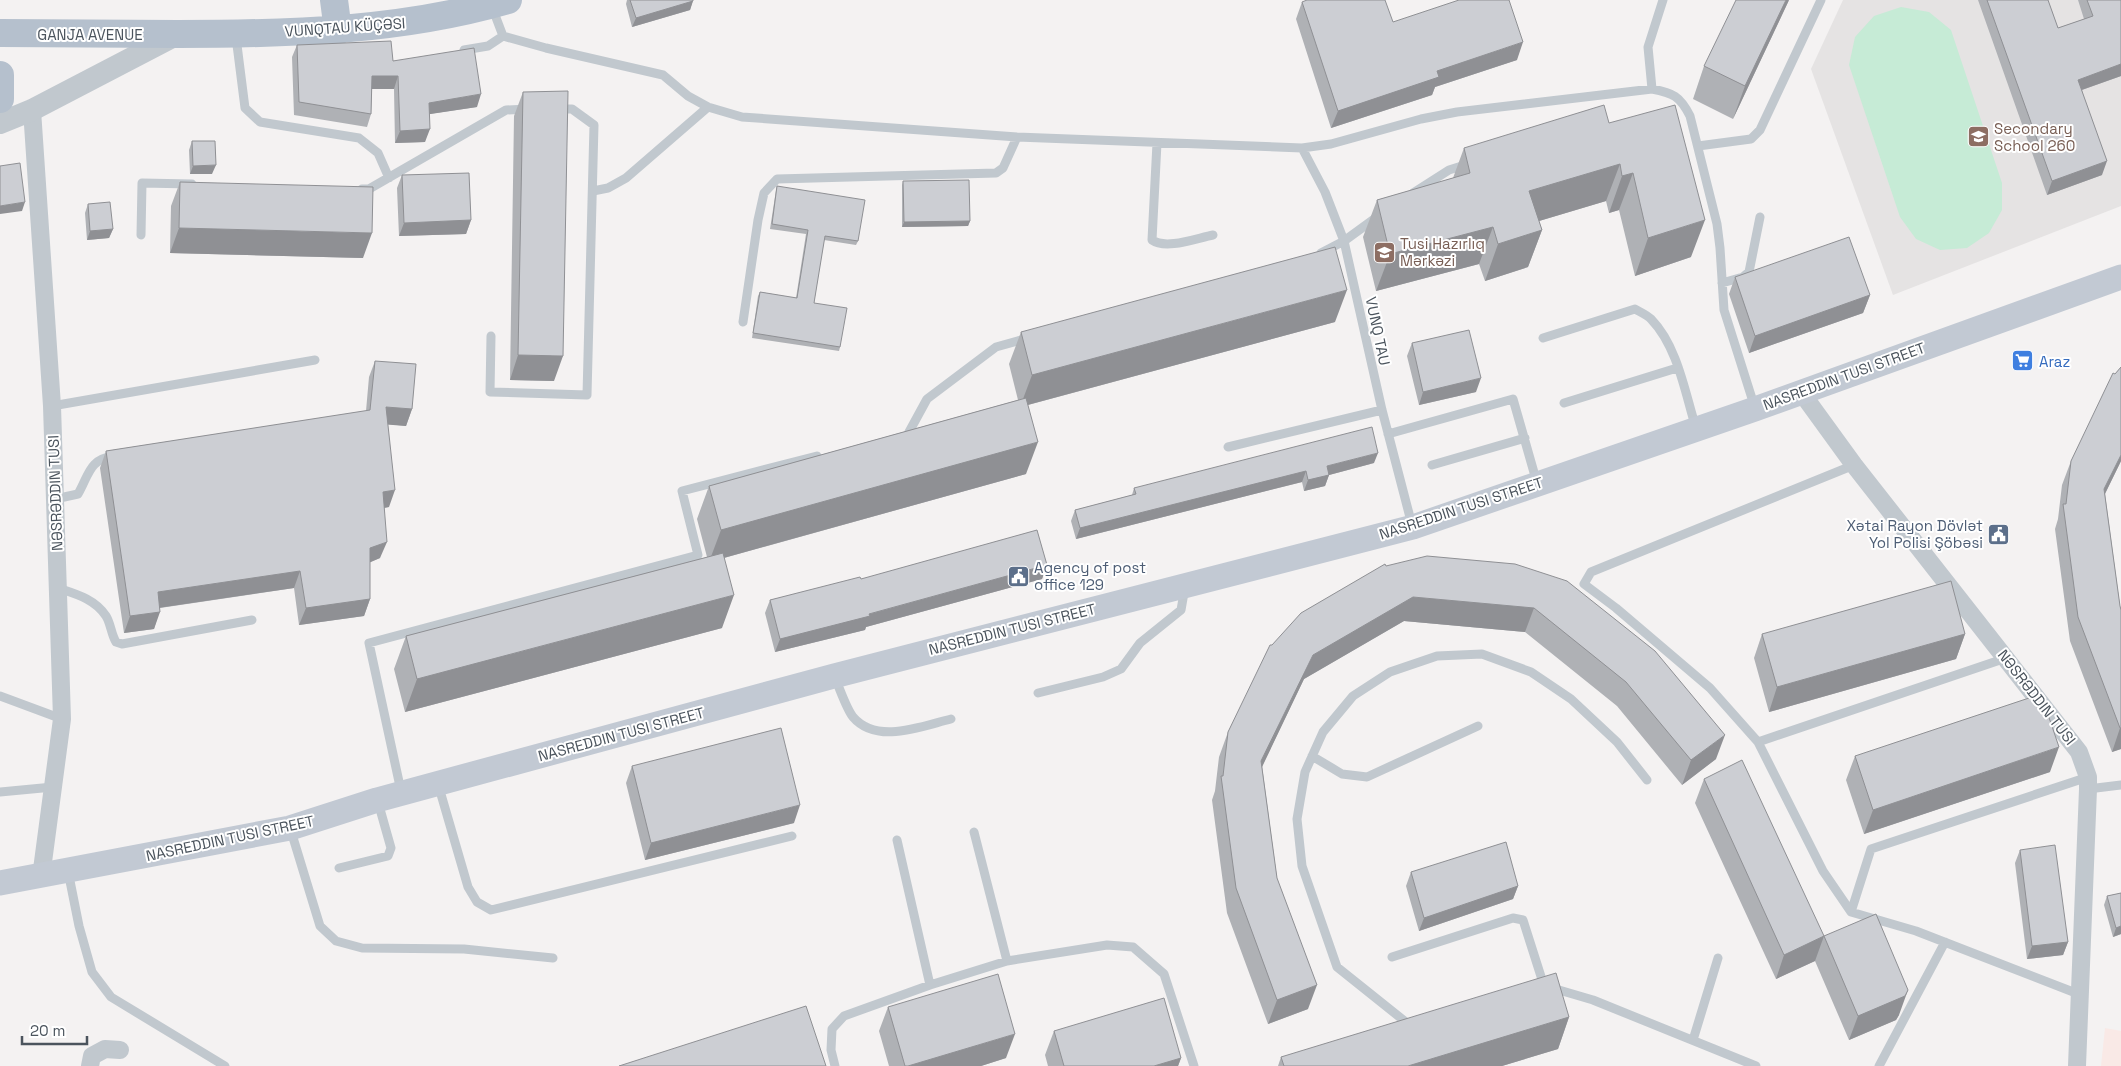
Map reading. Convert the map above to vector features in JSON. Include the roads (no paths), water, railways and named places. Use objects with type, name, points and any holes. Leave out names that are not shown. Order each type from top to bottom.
[{"type":"main road","points":[[334,0],[338,31]]},
{"type":"main road","name":"VUNQTAU KÜÇƏSI","points":[[179,34],[338,31],[406,23],[500,2]]},
{"type":"main road","name":"GANJA AVENUE","points":[[0,33],[179,34]]},
{"type":"main road","points":[[0,75],[0,99]]},
{"type":"main road","name":"NASREDDIN TUSI STREET","points":[[0,883],[41,877],[290,828],[377,800],[834,676],[1413,526],[1801,392],[2121,277]]},
{"type":"street","points":[[0,123],[32,110],[179,34]]},
{"type":"street","name":"NƏSRƏDDIN TUSI","points":[[32,110],[52,406],[62,719],[41,877]]},
{"type":"street","name":"NƏSRƏDDIN TUSI","points":[[1801,392],[1854,465],[2080,752],[2088,783],[2077,1066]]},
{"type":"street","points":[[90,1066],[92,1056],[105,1049],[120,1050]]},
{"type":"lane","points":[[1652,89],[1648,47],[1663,0]]},
{"type":"lane","points":[[1698,146],[1750,139],[1760,130],[1821,0]]},
{"type":"lane","points":[[500,2],[503,36]]},
{"type":"lane","points":[[236,34],[245,108],[260,122],[359,138],[378,154],[388,178]]},
{"type":"lane","points":[[458,51],[488,46],[503,36],[546,48],[663,74],[688,96],[708,107],[742,118],[1017,137],[1302,148],[1331,144],[1421,119],[1457,112],[1652,89],[1669,93],[1682,101],[1690,116],[1717,224],[1724,310],[1755,408]]},
{"type":"lane","points":[[593,191],[608,188],[626,178],[708,107]]},
{"type":"lane","points":[[352,189],[369,189],[506,110],[572,109],[594,125],[587,394],[490,392],[492,336]]},
{"type":"lane","points":[[744,322],[758,220],[764,193],[777,179],[996,173],[1003,168],[1017,137]]},
{"type":"lane","points":[[1157,142],[1152,240],[1157,243],[1168,244],[1213,235]]},
{"type":"lane","name":"VUNQ TAU","points":[[1302,148],[1326,192],[1344,241],[1382,410],[1413,526]]},
{"type":"lane","points":[[1403,199],[1449,170],[1473,161]]},
{"type":"lane","points":[[141,235],[142,183],[201,185]]},
{"type":"lane","points":[[1309,257],[1344,241],[1388,209]]},
{"type":"lane","points":[[1722,283],[1743,277],[1749,272],[1760,217]]},
{"type":"lane","points":[[1543,338],[1635,309],[1650,318],[1664,336],[1677,368],[1696,428]]},
{"type":"lane","points":[[923,428],[905,433],[927,399],[996,346],[1033,336]]},
{"type":"lane","points":[[52,406],[315,360]]},
{"type":"lane","points":[[1564,403],[1677,368]]},
{"type":"lane","points":[[1388,434],[1513,399],[1537,483]]},
{"type":"lane","points":[[1228,447],[1382,410]]},
{"type":"lane","points":[[1432,465],[1524,438]]},
{"type":"lane","points":[[55,499],[78,494],[92,466],[102,457],[122,454]]},
{"type":"lane","points":[[402,794],[369,643],[698,555],[682,491],[824,454]]},
{"type":"lane","points":[[1854,465],[1591,572],[1584,584],[1616,608],[1710,688],[1758,742],[1823,871],[1851,912],[1916,931],[2081,995]]},
{"type":"lane","points":[[1038,692],[1104,677],[1122,669],[1140,643],[1181,610],[1186,585]]},
{"type":"lane","points":[[58,588],[87,598],[106,616],[112,637],[116,642],[122,644],[252,620]]},
{"type":"lane","points":[[1422,1024],[1408,1029],[1337,967],[1302,866],[1297,819],[1305,772],[1323,732],[1353,696],[1390,672],[1437,656],[1482,654],[1531,672],[1571,699],[1617,742],[1647,780]]},
{"type":"lane","points":[[1758,742],[2006,658]]},
{"type":"lane","points":[[834,676],[853,717],[870,729],[893,733],[951,719]]},
{"type":"lane","points":[[0,696],[62,719]]},
{"type":"lane","points":[[1312,756],[1342,774],[1367,777],[1478,726]]},
{"type":"lane","points":[[1851,912],[1871,850],[2088,783],[2121,785]]},
{"type":"lane","points":[[438,784],[468,887],[477,902],[491,910],[792,836]]},
{"type":"lane","points":[[0,792],[53,787]]},
{"type":"lane","points":[[339,868],[388,856],[391,848],[377,800]]},
{"type":"lane","points":[[290,828],[320,926],[336,941],[362,948],[464,949],[554,958]]},
{"type":"lane","points":[[974,832],[1007,962]]},
{"type":"lane","points":[[897,840],[930,985]]},
{"type":"lane","points":[[68,871],[78,926],[92,972],[111,996],[224,1066]]},
{"type":"lane","points":[[1392,957],[1513,918],[1523,920],[1545,989]]},
{"type":"lane","points":[[1879,1066],[1945,942]]},
{"type":"lane","points":[[836,1066],[831,1050],[832,1029],[844,1016],[930,985],[1007,962],[1107,945],[1133,948],[1164,974],[1194,1066]]},
{"type":"lane","points":[[1692,1040],[1718,958]]},
{"type":"lane","points":[[1535,992],[1545,989],[1559,990],[1593,1000],[1756,1066]]},
{"type":"place","name":"Secondary School 260","points":[[1978,137]]},
{"type":"place","name":"Tusi Hazırlıq Mərkəzi","points":[[1384,252]]},
{"type":"place","name":"Araz","points":[[2023,361]]},
{"type":"place","name":"Xətai Rayon Dövlət Yol Polisi Şöbəsi","points":[[1999,534]]},
{"type":"place","name":"Agency of post office 129","points":[[1018,576]]}]
